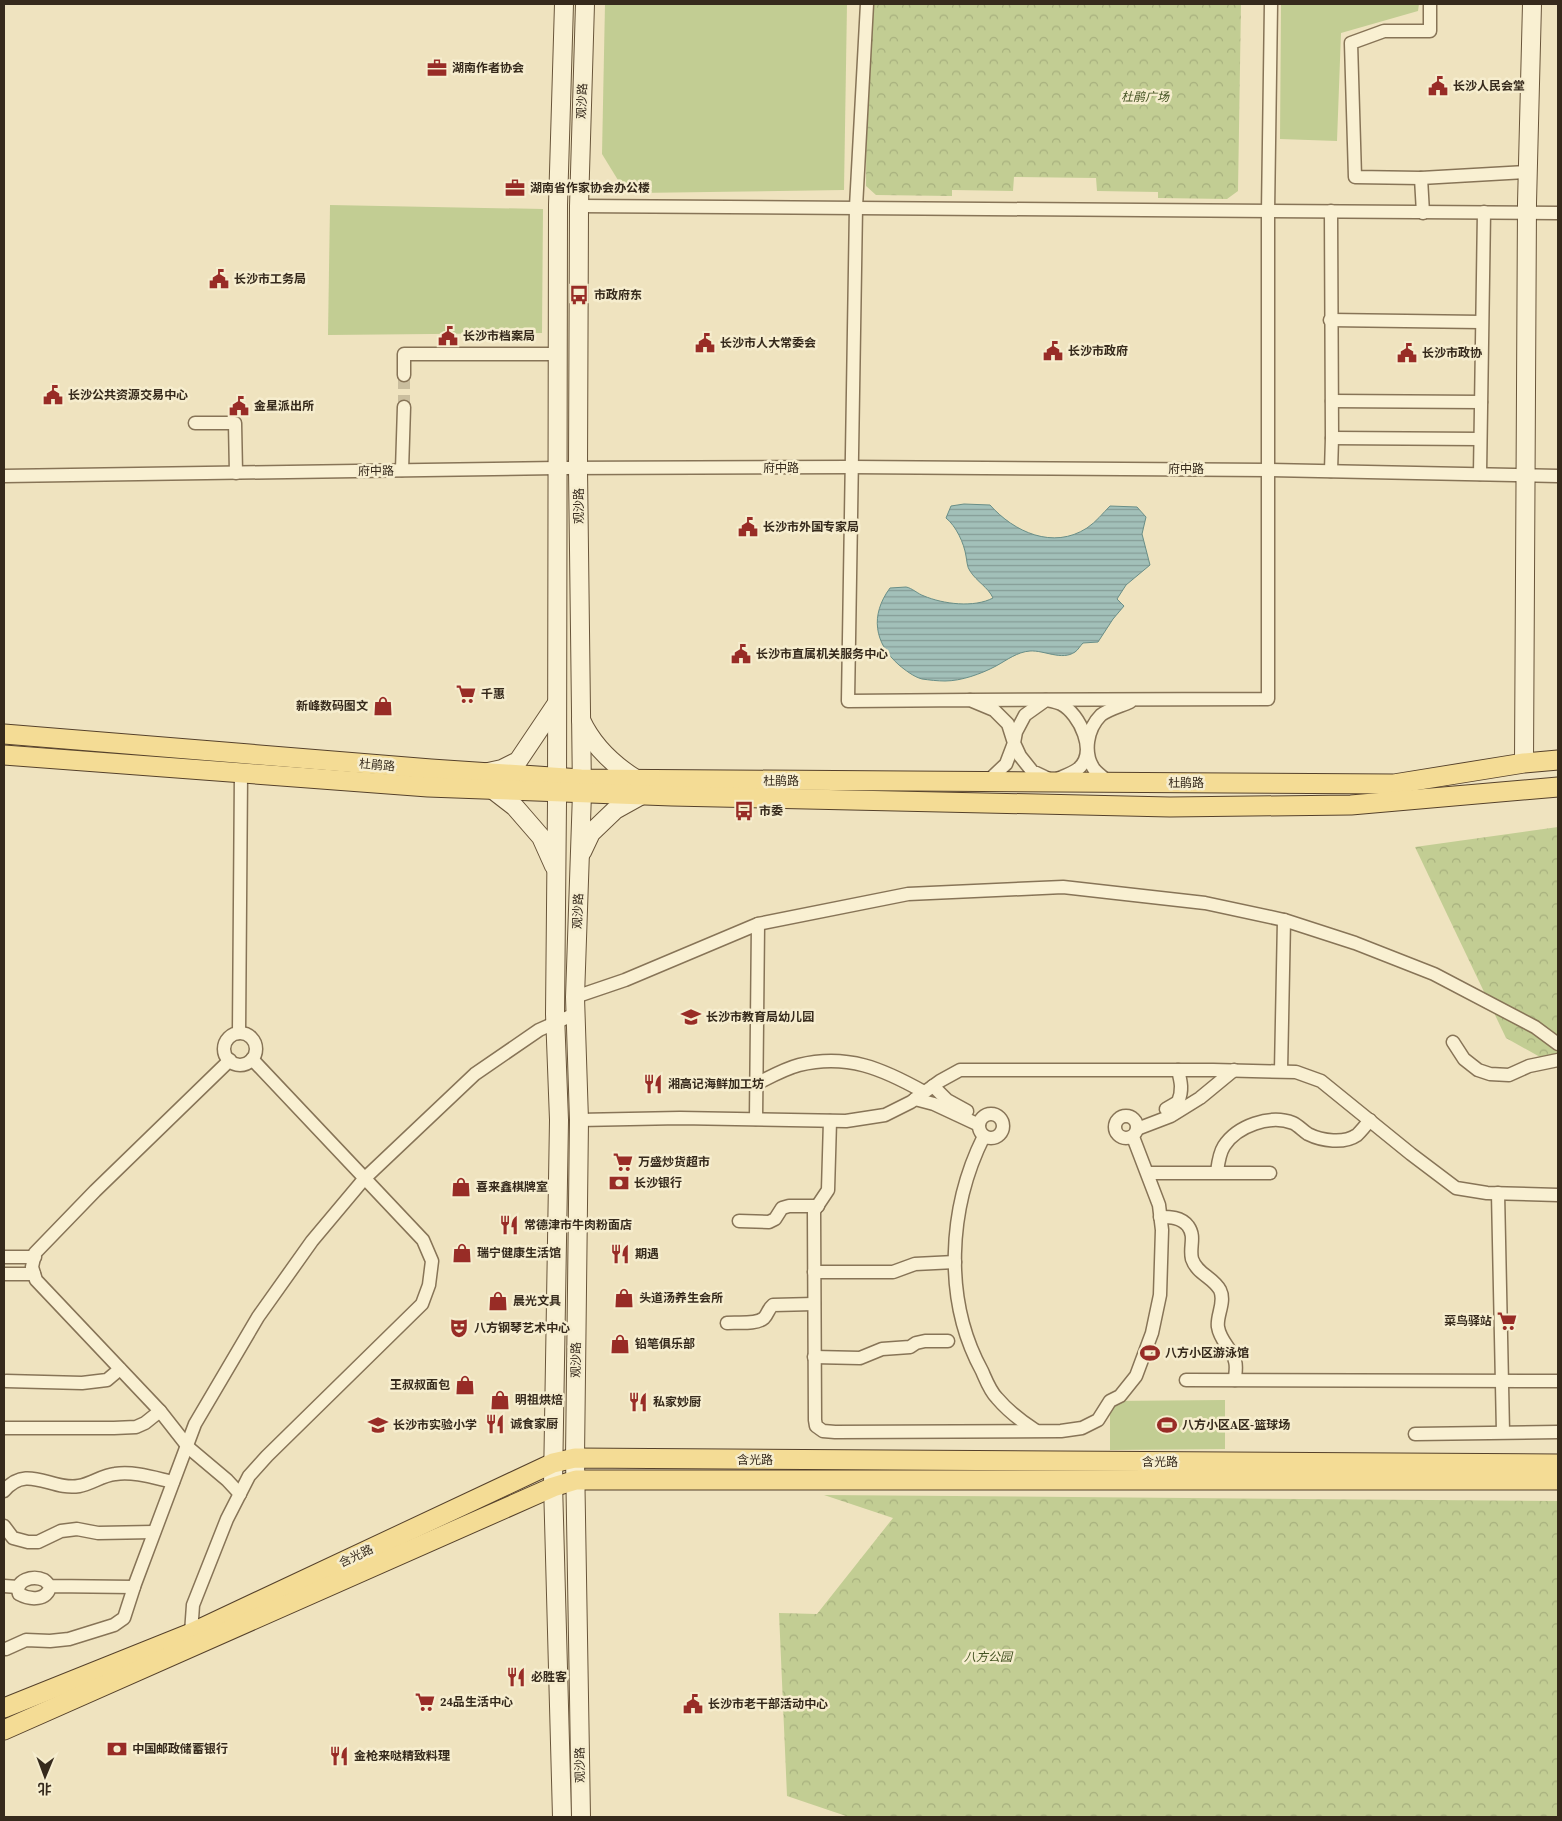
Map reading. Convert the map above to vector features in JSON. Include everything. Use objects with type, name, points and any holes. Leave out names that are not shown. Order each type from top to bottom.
[{"type":"main road","name":"观沙路","points":[[562,1817],[553,1463],[559,1120],[555,1023],[558,205],[564,4]]},
{"type":"main road","name":"观沙路","points":[[581,1817],[575,1458],[579,1120],[575,1005],[581,786],[578,468],[579,206],[585,4]]},
{"type":"main road","points":[[1524,763],[1527,213],[1532,4]]},
{"type":"main road","points":[[483,773],[502,769],[518,761],[557,703]]},
{"type":"main road","points":[[580,718],[599,750],[639,787],[591,833],[580,857]]},
{"type":"main road","name":"杜鹃路","points":[[4,734],[483,773],[557,785]]},
{"type":"main road","name":"杜鹃路","points":[[4,755],[428,787],[492,790],[557,785],[1160,806],[1351,805],[1558,787]]},
{"type":"main road","name":"杜鹃路","points":[[639,787],[1053,781],[1394,784],[1524,763],[1558,760]]},
{"type":"main road","points":[[492,790],[515,807],[541,837],[556,870]]},
{"type":"main road","name":"含光路","points":[[4,1708],[191,1633],[553,1463],[575,1458],[1558,1464]]},
{"type":"main road","name":"含光路","points":[[4,1730],[553,1487],[576,1480],[1558,1480]]},
{"type":"street","points":[[867,4],[856,208],[848,701],[1268,699],[1268,212],[1271,4]]},
{"type":"street","points":[[1430,4],[1430,31],[1384,31],[1351,43],[1355,177],[1421,178],[1528,172]]},
{"type":"street","points":[[1421,178],[1423,213]]},
{"type":"street","points":[[579,206],[1558,213]]},
{"type":"street","points":[[1331,212],[1331,471]]},
{"type":"street","points":[[1480,474],[1484,212]]},
{"type":"street","points":[[1330,320],[1481,322]]},
{"type":"street","points":[[404,375],[404,354],[558,354]]},
{"type":"street","points":[[1332,401],[1481,402]]},
{"type":"street","points":[[402,470],[404,407]]},
{"type":"street","points":[[195,423],[235,423],[236,473]]},
{"type":"street","points":[[1332,438],[1480,439]]},
{"type":"street","name":"府中路","points":[[4,476],[558,468],[852,468],[1268,470],[1558,476]]},
{"type":"street","points":[[970,700],[994,710],[1008,724],[1020,756],[1032,771],[1053,781],[1079,768],[1087,752],[1089,733],[1101,716],[1114,708],[1137,699]]},
{"type":"street","points":[[987,782],[1006,764],[1016,732],[1025,715],[1046,700],[1062,704],[1076,716],[1083,731],[1087,752],[1094,769],[1109,782]]},
{"type":"street","points":[[239,1033],[241,773]]},
{"type":"street","points":[[5,1651],[26,1640],[50,1641],[69,1639],[114,1625],[124,1618],[172,1482],[195,1424],[258,1317],[312,1241],[364,1179],[475,1074],[539,1030],[555,1023],[575,1005],[624,980],[758,924],[908,894],[1063,888],[1205,903],[1284,920],[1354,942],[1434,974],[1535,1027],[1558,1044]]},
{"type":"street","points":[[1281,1071],[1284,920]]},
{"type":"street","points":[[756,1120],[758,924]]},
{"type":"street","points":[[239,1033],[247,1034],[254,1040],[256,1050],[252,1059],[244,1064],[234,1064],[227,1057],[224,1047],[228,1038],[239,1033]]},
{"type":"street","points":[[1453,1042],[1464,1059],[1478,1070],[1490,1074],[1509,1075],[1529,1066],[1558,1060]]},
{"type":"street","points":[[191,1633],[193,1605],[227,1519],[249,1476],[422,1304],[429,1285],[432,1262],[423,1240],[252,1059]]},
{"type":"street","points":[[230,1060],[95,1191],[35,1253],[32,1267],[36,1280],[160,1411],[186,1444],[240,1494]]},
{"type":"street","points":[[756,1084],[798,1065],[825,1060],[857,1062],[891,1074],[924,1092],[947,1100],[972,1113],[982,1125]]},
{"type":"street","points":[[579,1120],[680,1118],[846,1121],[885,1115],[960,1070],[1234,1070],[1296,1072],[1321,1081],[1456,1188],[1498,1194],[1558,1195]]},
{"type":"street","points":[[1135,1129],[1178,1102],[1182,1085],[1178,1070]]},
{"type":"street","points":[[1135,1129],[1171,1116],[1200,1098],[1234,1070]]},
{"type":"street","points":[[924,1092],[934,1104],[982,1125]]},
{"type":"street","points":[[1217,1172],[1223,1147],[1236,1133],[1262,1121],[1293,1123],[1307,1133],[1324,1140],[1339,1140],[1356,1136],[1370,1120]]},
{"type":"street","points":[[830,1121],[828,1190],[814,1212],[815,1420],[816,1426],[823,1431],[1061,1431],[1082,1428],[1098,1420],[1110,1401],[1120,1396],[1136,1376],[1152,1333],[1160,1295],[1162,1230],[1159,1205],[1135,1129]]},
{"type":"street","points":[[982,1125],[962,1192],[956,1230],[955,1262],[958,1305],[970,1350],[995,1396],[1017,1418],[1035,1430]]},
{"type":"street","points":[[1148,1173],[1270,1173]]},
{"type":"street","points":[[1498,1194],[1503,1432]]},
{"type":"street","points":[[739,1221],[769,1222],[775,1219],[782,1208],[789,1206],[818,1206]]},
{"type":"street","points":[[1160,1217],[1173,1217],[1187,1224],[1193,1234],[1192,1259],[1199,1272],[1214,1282],[1221,1291],[1222,1309],[1217,1325],[1220,1337],[1235,1360],[1235,1380]]},
{"type":"street","points":[[4,1257],[35,1257]]},
{"type":"street","points":[[814,1272],[893,1272],[915,1264],[955,1262]]},
{"type":"street","points":[[4,1274],[34,1274]]},
{"type":"street","points":[[727,1322],[760,1321],[766,1316],[769,1308],[773,1305],[814,1304]]},
{"type":"street","points":[[814,1357],[860,1358],[882,1349],[910,1347],[925,1340],[948,1341]]},
{"type":"street","points":[[4,1382],[82,1383],[107,1380],[120,1369]]},
{"type":"street","points":[[1186,1380],[1558,1381]]},
{"type":"street","points":[[4,1428],[114,1428],[136,1426],[145,1423],[160,1411]]},
{"type":"street","points":[[1415,1434],[1558,1432]]},
{"type":"street","points":[[4,1489],[24,1478],[36,1478],[66,1486],[79,1486],[115,1474],[146,1476],[172,1482]]},
{"type":"street","points":[[4,1526],[14,1538],[28,1542],[38,1542],[61,1532],[77,1529],[98,1533],[154,1532]]},
{"type":"street","points":[[4,1586],[18,1587],[26,1579],[36,1578],[44,1580],[50,1586],[134,1587]]},
{"type":"street","points":[[18,1587],[20,1594],[27,1598],[38,1598],[46,1595],[50,1586]]},
{"type":"green space","points":[[605,4],[847,4],[844,190],[636,193],[621,185],[602,154]]},
{"type":"green space","name":"杜鹃广场","points":[[867,4],[1241,4],[1238,191],[1227,199],[1158,198],[1158,192],[1097,191],[1096,178],[1014,177],[1013,191],[952,190],[952,196],[876,195],[866,186]]},
{"type":"green space","points":[[1281,4],[1419,4],[1418,11],[1341,33],[1337,141],[1280,139]]},
{"type":"green space","points":[[330,205],[543,209],[542,333],[328,335]]},
{"type":"green space","points":[[1558,827],[1558,1067],[1506,1038],[1415,847]]},
{"type":"green space","name":"八方小区A区-篮球场","points":[[1225,1400],[1225,1449],[1110,1450],[1110,1401]]},
{"type":"green space","name":"八方公园","points":[[824,1495],[1558,1501],[1558,1817],[849,1817],[787,1796],[779,1613],[817,1614],[893,1518]]},
{"type":"water","points":[[964,504],[990,505],[1010,523],[1022,530],[1048,538],[1074,534],[1087,528],[1110,506],[1137,507],[1146,517],[1142,534],[1150,565],[1126,585],[1117,599],[1124,606],[1098,642],[1083,643],[1075,652],[1064,656],[1035,651],[1021,653],[984,672],[958,680],[939,681],[919,678],[899,665],[884,647],[878,628],[879,608],[890,588],[906,587],[932,599],[958,604],[977,603],[993,598],[969,569],[961,540],[953,525],[946,518],[951,506]]},
{"type":"tunnel","points":[[404,375],[404,407]]},
{"type":"place","name":"湖南作者协会","points":[[437,68]]},
{"type":"place","name":"长沙人民会堂","points":[[1438,86]]},
{"type":"place","name":"湖南省作家协会办公楼","points":[[515,188]]},
{"type":"place","name":"长沙市工务局","points":[[219,279]]},
{"type":"place","name":"市政府东","points":[[579,295]]},
{"type":"place","name":"长沙市档案局","points":[[448,336]]},
{"type":"place","name":"长沙市人大常委会","points":[[705,343]]},
{"type":"place","name":"长沙市政府","points":[[1053,351]]},
{"type":"place","name":"长沙市政协","points":[[1407,353]]},
{"type":"place","name":"长沙公共资源交易中心","points":[[53,395]]},
{"type":"place","name":"金星派出所","points":[[239,406]]},
{"type":"place","name":"长沙市外国专家局","points":[[748,527]]},
{"type":"place","name":"长沙市直属机关服务中心","points":[[741,654]]},
{"type":"place","name":"千惠","points":[[466,694]]},
{"type":"place","name":"新峰数码图文","points":[[383,706]]},
{"type":"place","name":"市委","points":[[744,811]]},
{"type":"place","name":"长沙市教育局幼儿园","points":[[691,1017]]},
{"type":"place","name":"湘高记海鲜加工坊","points":[[653,1084]]},
{"type":"place","name":"万盛炒货超市","points":[[623,1162]]},
{"type":"place","name":"长沙银行","points":[[619,1183]]},
{"type":"place","name":"喜来鑫棋牌室","points":[[461,1187]]},
{"type":"place","name":"常德津市牛肉粉面店","points":[[509,1225]]},
{"type":"place","name":"瑞宁健康生活馆","points":[[462,1253]]},
{"type":"place","name":"期遇","points":[[620,1254]]},
{"type":"place","name":"头道汤养生会所","points":[[624,1298]]},
{"type":"place","name":"晨光文具","points":[[498,1301]]},
{"type":"place","name":"菜鸟驿站","points":[[1507,1321]]},
{"type":"place","name":"八方钢琴艺术中心","points":[[459,1328]]},
{"type":"place","name":"铅笔俱乐部","points":[[620,1344]]},
{"type":"place","name":"八方小区游泳馆","points":[[1150,1353]]},
{"type":"place","name":"王叔叔面包","points":[[465,1385]]},
{"type":"place","name":"明祖烘焙","points":[[500,1400]]},
{"type":"place","name":"私家妙厨","points":[[638,1402]]},
{"type":"place","name":"诚食家厨","points":[[495,1424]]},
{"type":"place","name":"长沙市实验小学","points":[[378,1425]]},
{"type":"place","name":"八方小区A区-篮球场","points":[[1167,1425]]},
{"type":"place","name":"必胜客","points":[[516,1677]]},
{"type":"place","name":"24品生活中心","points":[[425,1702]]},
{"type":"place","name":"长沙市老干部活动中心","points":[[693,1704]]},
{"type":"place","name":"中国邮政储蓄银行","points":[[117,1749]]},
{"type":"place","name":"金枪来哒精致料理","points":[[339,1756]]}]
